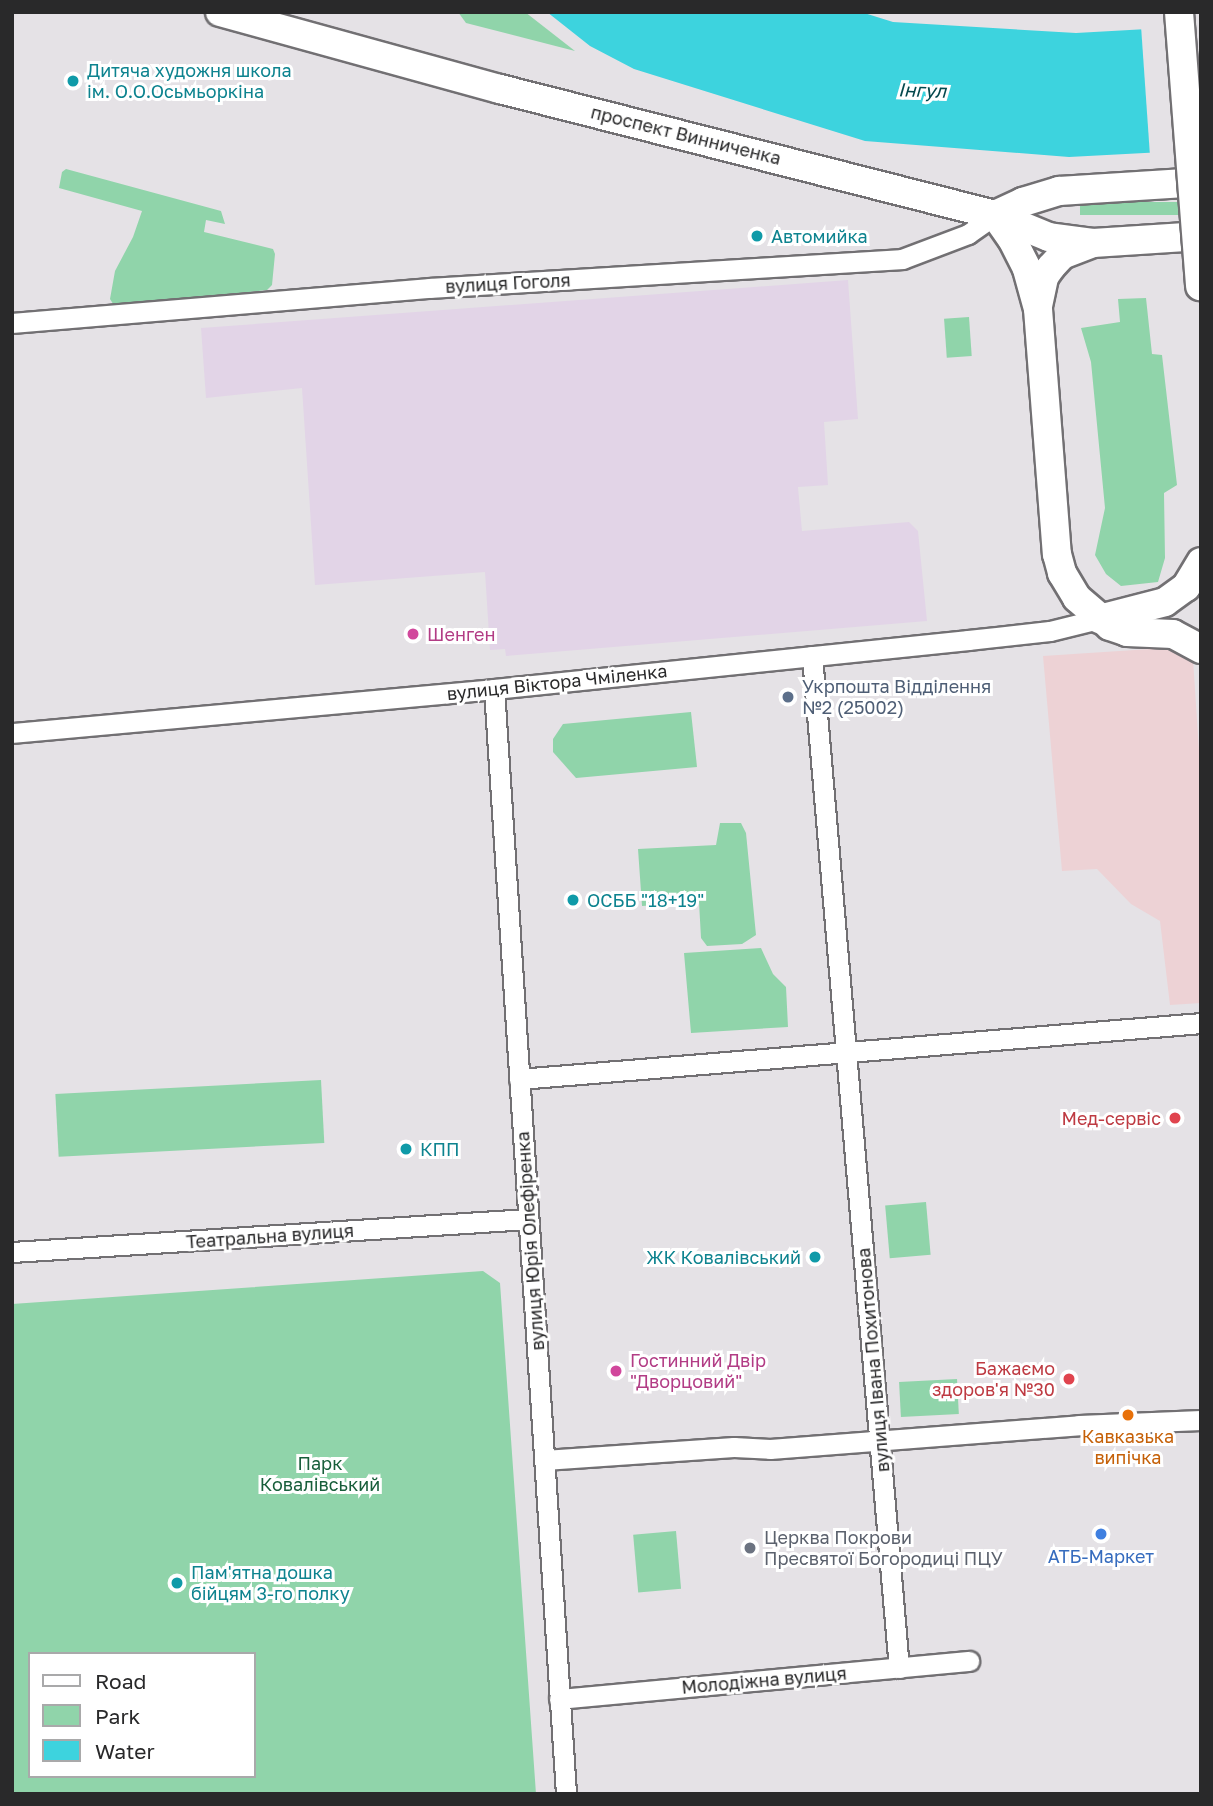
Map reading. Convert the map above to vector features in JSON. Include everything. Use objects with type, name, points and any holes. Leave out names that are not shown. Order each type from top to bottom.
[{"type":"main road","name":"проспект Винниченка","points":[[220,12],[500,89],[995,215],[1049,237],[1093,243]]},
{"type":"main road","points":[[1179,12],[1201,296]]},
{"type":"main road","points":[[1201,182],[1059,191],[1023,202],[995,215],[1012,239],[1027,269],[1038,309],[1057,554],[1062,573],[1077,598],[1099,619],[1127,632],[1173,634],[1201,649]]},
{"type":"main road","points":[[1038,309],[1041,289],[1051,267],[1062,256],[1093,243],[1201,236]]},
{"type":"main road","points":[[1099,619],[1165,602],[1186,587],[1201,562]]},
{"type":"street","name":"вулиця Гоголя","points":[[12,323],[430,288],[902,259],[968,234],[995,215]]},
{"type":"street","name":"вулиця Віктора Чміленка","points":[[12,733],[494,689],[812,656],[1045,631],[1099,619]]},
{"type":"street","name":"вулиця Івана Похитонова","points":[[812,656],[899,1668]]},
{"type":"street","name":"вулиця Юрія Олефіренка","points":[[494,689],[566,1794]]},
{"type":"street","points":[[519,1079],[1201,1023]]},
{"type":"street","name":"Театральна вулиця","points":[[12,1252],[528,1219]]},
{"type":"street","points":[[544,1460],[880,1441],[1079,1425],[1201,1420]]},
{"type":"street","name":"Молодіжна вулиця","points":[[559,1699],[969,1661]]},
{"type":"shaded area","points":[[848,280],[858,419],[824,422],[828,485],[798,487],[802,531],[909,522],[918,531],[927,621],[506,656],[505,649],[490,650],[485,572],[315,585],[302,388],[206,398],[201,328]]},
{"type":"shaded area","points":[[1165,648],[1193,659],[1201,781],[1201,1003],[1170,1005],[1160,921],[1131,904],[1097,869],[1062,871],[1043,656]]},
{"type":"green space","points":[[458,12],[525,12],[575,51],[466,23]]},
{"type":"green space","points":[[66,169],[221,211],[225,224],[206,220],[204,232],[273,249],[275,254],[272,285],[267,290],[115,307],[110,299],[115,271],[133,237],[142,211],[59,188],[62,172]]},
{"type":"green space","points":[[1080,202],[1201,202],[1201,215],[1080,215]]},
{"type":"green space","points":[[1146,298],[1152,354],[1162,355],[1177,485],[1164,493],[1165,558],[1158,582],[1121,586],[1106,574],[1095,555],[1105,508],[1091,362],[1081,328],[1120,322],[1118,299]]},
{"type":"green space","points":[[969,317],[972,356],[947,358],[944,319]]},
{"type":"green space","points":[[691,712],[697,767],[576,778],[553,752],[553,739],[563,724]]},
{"type":"green space","points":[[720,823],[741,823],[746,833],[756,935],[742,944],[707,946],[701,938],[699,902],[642,906],[638,849],[716,845]]},
{"type":"green space","points":[[761,948],[773,974],[786,987],[788,1027],[691,1033],[684,953]]},
{"type":"green space","points":[[321,1080],[324,1143],[59,1157],[55,1094]]},
{"type":"green space","points":[[926,1202],[931,1255],[890,1258],[885,1206]]},
{"type":"green space","name":"Парк Ковалівський","points":[[483,1271],[500,1283],[536,1794],[12,1794],[12,1304]]},
{"type":"green space","points":[[957,1379],[959,1414],[901,1417],[899,1382]]},
{"type":"green space","points":[[676,1531],[681,1589],[638,1593],[633,1535]]},
{"type":"water","name":"Інгул","points":[[547,12],[861,12],[893,22],[1076,33],[1201,26],[1201,150],[1069,157],[865,141],[634,69],[590,46]]},
{"type":"pier","points":[[1201,23],[1201,153],[1150,156],[1141,26]]},
{"type":"place","name":"Дитяча художня школа ім. О.О.Осьмьоркіна","points":[[73,81]]},
{"type":"place","name":"Автомийка","points":[[757,236]]},
{"type":"place","name":"Шенген","points":[[413,634]]},
{"type":"place","name":"Укрпошта Відділення №2 (25002)","points":[[788,697]]},
{"type":"place","name":"ОСББ \"18+19\"","points":[[573,900]]},
{"type":"place","name":"Мед-сервіс","points":[[1175,1118]]},
{"type":"place","name":"КПП","points":[[406,1149]]},
{"type":"place","name":"ЖК Ковалівський","points":[[815,1257]]},
{"type":"place","name":"Гостинний Двір \"Дворцовий\"","points":[[616,1371]]},
{"type":"place","name":"Бажаємо здоров'я №30","points":[[1069,1379]]},
{"type":"place","name":"Кавказька випічка","points":[[1128,1415]]},
{"type":"place","name":"АТБ-Маркет","points":[[1101,1534]]},
{"type":"place","name":"Церква Покрови Пресвятої Богородиці ПЦУ","points":[[750,1548]]},
{"type":"place","name":"Пам'ятна дошка бійцям 3-го полку","points":[[177,1583]]}]
